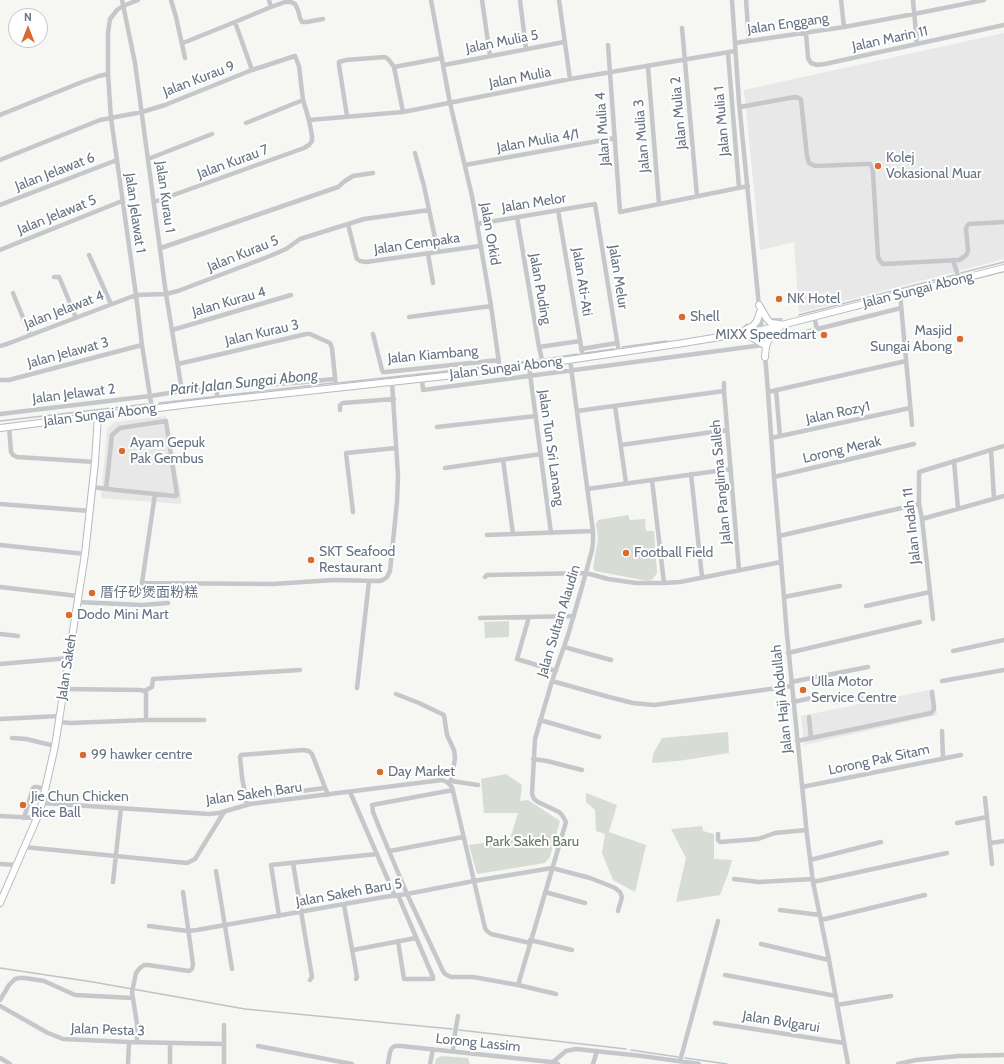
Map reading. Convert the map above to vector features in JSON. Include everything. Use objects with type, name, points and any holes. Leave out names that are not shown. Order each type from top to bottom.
[{"type":"street","name":"Jalan Kurau 1","points":[[122,0],[135,63],[166,294],[182,391]]},
{"type":"street","points":[[123,6],[138,0]]},
{"type":"street","points":[[171,0],[186,58]]},
{"type":"street","points":[[269,0],[271,6]]},
{"type":"street","name":"Jalan Orkid","points":[[431,0],[450,102],[477,224],[500,370]]},
{"type":"street","points":[[482,0],[490,56]]},
{"type":"street","points":[[520,0],[526,49]]},
{"type":"street","points":[[559,0],[570,79]]},
{"type":"street","name":"Jalan Haji Abdullah","points":[[732,0],[740,107],[765,357],[788,653],[806,830],[813,880],[848,1064]]},
{"type":"street","points":[[746,0],[749,41]]},
{"type":"street","points":[[841,0],[844,27]]},
{"type":"street","points":[[913,0],[917,44]]},
{"type":"street","name":"Jalan Enggang","points":[[735,43],[844,27],[984,0]]},
{"type":"street","points":[[183,43],[271,6],[285,2],[295,4],[302,22],[323,19]]},
{"type":"street","name":"Jalan Jelawat 1","points":[[123,6],[117,10],[110,19],[108,33],[110,118],[152,409]]},
{"type":"street","points":[[235,22],[252,70]]},
{"type":"street","name":"Jalan Marin 11","points":[[806,33],[808,58],[811,63],[817,65],[1004,25]]},
{"type":"street","name":"Jalan Mulia 2","points":[[682,28],[697,196]]},
{"type":"street","name":"Jalan Mulia 5","points":[[444,65],[564,42]]},
{"type":"street","name":"Jalan Mulia 4","points":[[608,45],[620,212],[659,204]]},
{"type":"street","name":"Jalan Mulia","points":[[309,120],[403,112],[570,79],[648,67],[735,51]]},
{"type":"street","name":"Jalan Mulia 1","points":[[728,53],[739,188]]},
{"type":"street","name":"Jalan Kurau 9","points":[[0,160],[100,120],[142,112],[164,105],[252,70],[295,56],[299,66],[303,100]]},
{"type":"street","points":[[347,116],[338,65],[339,62],[346,60],[385,57],[394,67],[403,112]]},
{"type":"street","points":[[394,67],[442,58]]},
{"type":"street","name":"Jalan Mulia 3","points":[[648,67],[659,204]]},
{"type":"street","points":[[0,115],[82,82],[108,74]]},
{"type":"street","points":[[740,107],[795,97],[799,98],[801,100],[809,163],[815,166],[870,164],[873,173],[878,257],[883,264],[959,260],[967,254],[966,229],[969,224],[1004,222]]},
{"type":"street","points":[[246,123],[303,100],[309,120]]},
{"type":"street","name":"Jalan Kurau 7","points":[[154,202],[304,148],[312,141],[309,120]]},
{"type":"street","points":[[148,159],[212,134]]},
{"type":"street","name":"Jalan Mulia 4/1","points":[[464,165],[615,138]]},
{"type":"street","points":[[415,153],[438,252]]},
{"type":"street","name":"Jalan Jelawat 6","points":[[0,205],[117,160]]},
{"type":"street","points":[[161,248],[338,186],[353,176],[373,173]]},
{"type":"street","points":[[659,204],[748,186]]},
{"type":"street","name":"Jalan Jelawat 5","points":[[0,250],[122,201]]},
{"type":"street","name":"Jalan Melor","points":[[477,224],[595,204]]},
{"type":"street","name":"Jalan Melur","points":[[595,204],[619,352]]},
{"type":"street","name":"Jalan Kurau 5","points":[[136,295],[166,294],[270,256],[286,249],[300,239],[364,219],[429,210]]},
{"type":"street","name":"Jalan Ati-Ati","points":[[558,210],[583,358]]},
{"type":"street","name":"Jalan Puding","points":[[517,217],[543,364]]},
{"type":"street","name":"Jalan Cempaka","points":[[348,224],[357,258],[360,261],[366,262],[480,246]]},
{"type":"street","points":[[428,254],[433,283]]},
{"type":"street","points":[[89,255],[111,304]]},
{"type":"street","points":[[953,260],[959,279]]},
{"type":"street","name":"Jalan Sungai Abong","points":[[0,428],[152,409],[217,395],[306,386],[336,387],[500,370],[738,334],[783,325],[1004,268]]},
{"type":"street","points":[[54,277],[59,277],[76,318]]},
{"type":"street","points":[[13,293],[30,335]]},
{"type":"street","points":[[900,294],[912,425]]},
{"type":"street","name":"Jalan Jelawat 4","points":[[0,346],[136,295]]},
{"type":"street","name":"Jalan Kurau 4","points":[[172,330],[291,295]]},
{"type":"street","points":[[759,305],[767,319],[771,322],[783,325]]},
{"type":"street","points":[[409,317],[491,306]]},
{"type":"street","points":[[806,332],[901,308]]},
{"type":"street","points":[[738,334],[753,326],[760,312]]},
{"type":"street","points":[[814,316],[817,329]]},
{"type":"street","points":[[765,357],[766,346],[769,339],[783,325]]},
{"type":"street","name":"Jalan Kurau 3","points":[[178,364],[310,334],[330,343],[332,348],[336,387]]},
{"type":"street","name":"Jalan Kiambang","points":[[373,334],[382,370],[386,372],[499,360]]},
{"type":"street","points":[[738,334],[751,337],[763,345]]},
{"type":"street","points":[[539,347],[580,341]]},
{"type":"street","points":[[581,349],[617,344]]},
{"type":"street","name":"Jalan Jelawat 3","points":[[0,380],[9,380],[142,345]]},
{"type":"street","points":[[422,379],[423,390],[763,345]]},
{"type":"street","name":"Jalan Sultan Alaudin","points":[[552,868],[566,822],[559,812],[538,802],[534,799],[532,794],[535,738],[574,616],[592,550],[593,531],[570,360]]},
{"type":"street","points":[[768,392],[906,361]]},
{"type":"street","name":"Jalan Tun Sri Lanang","points":[[529,366],[551,533]]},
{"type":"street","points":[[306,386],[334,379]]},
{"type":"street","points":[[155,494],[142,583],[273,584],[334,580],[383,580],[387,577],[390,571],[397,502],[398,476],[392,382]]},
{"type":"street","name":"Jalan Panglima Salleh","points":[[724,383],[739,570]]},
{"type":"street","name":"Jalan Jelawat 2","points":[[0,414],[182,391],[217,395],[291,388]]},
{"type":"street","points":[[776,390],[780,436]]},
{"type":"street","points":[[577,411],[724,391]]},
{"type":"street","points":[[340,410],[340,405],[342,403],[394,398]]},
{"type":"street","points":[[615,406],[626,483]]},
{"type":"street","name":"Jalan Rozy1","points":[[771,438],[910,408]]},
{"type":"street","name":"Jalan Sakeh","points":[[0,903],[37,818],[42,803],[55,746],[85,554],[95,462],[98,415]]},
{"type":"street","points":[[437,427],[536,416]]},
{"type":"street","points":[[92,487],[106,489],[175,496],[177,495],[166,421],[120,428],[112,435],[106,489]]},
{"type":"street","points":[[9,427],[10,452],[17,457],[95,462]]},
{"type":"street","points":[[621,445],[727,430]]},
{"type":"street","name":"Lorong Merak","points":[[774,477],[914,444]]},
{"type":"street","name":"Jalan Indah 11","points":[[933,619],[922,518],[919,504],[919,472],[1004,446]]},
{"type":"street","points":[[353,512],[346,453],[396,448]]},
{"type":"street","points":[[991,450],[994,498]]},
{"type":"street","points":[[445,468],[541,454]]},
{"type":"street","points":[[503,460],[513,534]]},
{"type":"street","points":[[954,461],[958,508]]},
{"type":"street","points":[[587,489],[731,469]]},
{"type":"street","points":[[691,474],[702,577]]},
{"type":"street","points":[[652,480],[664,583]]},
{"type":"street","points":[[922,518],[1004,496]]},
{"type":"street","points":[[0,504],[90,511]]},
{"type":"street","points":[[780,536],[919,504]]},
{"type":"street","points":[[487,534],[593,531]]},
{"type":"street","points":[[0,545],[85,554]]},
{"type":"street","points":[[485,577],[487,575],[586,573],[608,579],[636,583],[664,583],[680,582],[782,562]]},
{"type":"street","points":[[357,688],[369,581]]},
{"type":"street","points":[[784,597],[840,586]]},
{"type":"street","points":[[0,587],[78,599],[142,605],[168,603]]},
{"type":"street","points":[[866,606],[930,592]]},
{"type":"street","points":[[480,618],[574,616]]},
{"type":"street","points":[[529,617],[517,659],[556,671]]},
{"type":"street","points":[[788,653],[920,622]]},
{"type":"street","points":[[0,634],[18,636]]},
{"type":"street","points":[[953,651],[1004,640]]},
{"type":"street","points":[[564,647],[611,660]]},
{"type":"street","points":[[0,664],[69,658]]},
{"type":"street","points":[[552,681],[633,703],[654,705],[791,684],[868,667]]},
{"type":"street","points":[[64,689],[144,691],[152,687],[152,679],[300,670]]},
{"type":"street","points":[[942,681],[1004,670]]},
{"type":"street","points":[[144,691],[146,692],[146,720]]},
{"type":"street","points":[[797,741],[931,713],[934,708],[932,692]]},
{"type":"street","points":[[396,694],[444,715],[445,727],[454,750],[455,758],[451,786],[487,932],[572,950]]},
{"type":"street","points":[[793,702],[821,696],[825,696],[835,702],[861,698]]},
{"type":"street","points":[[809,717],[812,738]]},
{"type":"street","points":[[0,719],[59,719],[71,723],[146,720],[204,720]]},
{"type":"street","points":[[540,720],[599,737]]},
{"type":"street","points":[[942,731],[943,758]]},
{"type":"street","points":[[12,738],[26,739],[55,746]]},
{"type":"street","points":[[247,805],[240,757],[241,755],[304,750],[309,751],[312,754],[328,795]]},
{"type":"street","name":"Lorong Pak Sitam","points":[[802,787],[961,755]]},
{"type":"street","points":[[533,759],[547,760],[582,770]]},
{"type":"street","name":"Jalan Sakeh Baru","points":[[42,803],[209,814],[224,812],[247,805],[442,780],[451,786],[478,785]]},
{"type":"street","points":[[451,786],[372,805],[373,812],[408,894],[443,971],[451,977],[473,977],[556,994]]},
{"type":"street","points":[[24,818],[33,788],[37,787],[45,789]]},
{"type":"street","points":[[246,798],[325,788]]},
{"type":"street","points":[[350,792],[416,938],[433,980],[404,980],[398,941]]},
{"type":"street","points":[[985,798],[992,864]]},
{"type":"street","points":[[113,882],[121,808]]},
{"type":"street","points":[[24,847],[187,863],[195,859],[224,812]]},
{"type":"street","points":[[0,816],[37,818]]},
{"type":"street","points":[[957,823],[987,817]]},
{"type":"street","points":[[718,834],[718,840],[720,842],[758,839],[775,833],[806,830]]},
{"type":"street","points":[[390,851],[463,838]]},
{"type":"street","points":[[990,843],[1004,841]]},
{"type":"street","points":[[810,860],[881,842]]},
{"type":"street","points":[[734,879],[759,882],[813,880],[947,852]]},
{"type":"street","points":[[279,916],[270,866],[293,862],[377,854]]},
{"type":"street","points":[[293,862],[300,912],[312,977],[310,980]]},
{"type":"street","points":[[0,864],[17,865]]},
{"type":"street","points":[[518,985],[552,868],[590,878],[615,888],[620,892],[622,897],[618,912]]},
{"type":"street","name":"Jalan Sakeh Baru 5","points":[[149,926],[188,932],[552,868]]},
{"type":"street","points":[[216,871],[232,969]]},
{"type":"street","points":[[137,1042],[137,1024],[132,992],[136,974],[140,968],[148,965],[189,972],[192,969],[193,964],[183,892]]},
{"type":"street","points":[[545,892],[585,903]]},
{"type":"street","points":[[821,920],[925,894]]},
{"type":"street","points":[[344,905],[353,950],[357,977],[356,979]]},
{"type":"street","points":[[780,910],[820,915]]},
{"type":"street","points":[[680,1061],[718,921]]},
{"type":"street","points":[[353,950],[416,938]]},
{"type":"street","points":[[762,944],[829,960]]},
{"type":"street","points":[[725,975],[836,996]]},
{"type":"street","points":[[0,1000],[9,985],[15,979],[19,978],[44,981],[75,995],[133,998]]},
{"type":"street","points":[[837,1005],[891,996]]},
{"type":"street","name":"Jalan Pesta 3","points":[[0,1006],[48,1033],[63,1039],[224,1044]]},
{"type":"street","points":[[453,1051],[458,1016]]},
{"type":"street","name":"Jalan Bvlgarui","points":[[715,1023],[844,1043]]},
{"type":"street","points":[[224,1025],[224,1064]]},
{"type":"street","points":[[128,1042],[128,1064]]},
{"type":"street","points":[[170,1043],[170,1064]]},
{"type":"street","points":[[258,1046],[352,1064]]},
{"type":"street","name":"Lorong Lassim","points":[[388,1064],[392,1048],[395,1046],[401,1046],[555,1063],[566,1050],[576,1049],[650,1056],[699,1064]]},
{"type":"street","points":[[430,1064],[432,1049]]},
{"type":"street","points":[[593,1064],[597,1051]]},
{"type":"street","points":[[898,1064],[916,1060],[959,1056],[1004,1055]]},
{"type":"street","points":[[0,1058],[10,1064]]},
{"type":"shaded area","name":"Kolej Vokasional Muar","points":[[1004,33],[1004,259],[799,313],[794,242],[760,250],[744,90]]},
{"type":"shaded area","points":[[166,416],[181,494],[181,504],[101,498],[107,429],[114,422]]},
{"type":"shaded area","points":[[934,689],[937,715],[804,745],[801,716]]},
{"type":"green space","name":"Football Field","points":[[628,515],[630,520],[645,519],[646,531],[654,531],[657,573],[653,579],[648,581],[595,571],[593,568],[598,539],[596,524],[598,520]]},
{"type":"green space","points":[[509,621],[509,637],[485,638],[484,622]]},
{"type":"green space","points":[[728,732],[729,753],[678,761],[652,763],[653,754],[662,738]]},
{"type":"green space","name":"Park Sakeh Baru","points":[[506,774],[522,785],[520,801],[528,800],[560,821],[550,857],[545,863],[477,874],[469,845],[510,839],[518,813],[484,813],[481,779]]},
{"type":"green space","points":[[586,793],[617,805],[609,832],[646,845],[635,892],[613,880],[602,853],[605,834],[596,831],[595,810],[586,802]]},
{"type":"green space","points":[[702,826],[703,831],[714,834],[714,859],[732,860],[728,874],[720,895],[676,902],[686,858],[671,829]]},
{"type":"green space","points":[[441,1056],[468,1058],[470,1064],[435,1064],[436,1059]]},
{"type":"waterway","name":"Parit Jalan Sungai Abong","points":[[961,273],[1004,262]]},
{"type":"waterway","name":"Parit Jalan Sungai Abong","points":[[799,315],[954,275]]},
{"type":"waterway","name":"Parit Jalan Sungai Abong","points":[[770,319],[782,319]]},
{"type":"waterway","name":"Parit Jalan Sungai Abong","points":[[744,327],[747,324]]},
{"type":"waterway","name":"Parit Jalan Sungai Abong","points":[[622,347],[667,341]]},
{"type":"waterway","name":"Parit Jalan Sungai Abong","points":[[585,353],[614,349]]},
{"type":"waterway","name":"Parit Jalan Sungai Abong","points":[[545,359],[578,354]]},
{"type":"waterway","name":"Parit Jalan Sungai Abong","points":[[502,365],[538,360]]},
{"type":"waterway","name":"Parit Jalan Sungai Abong","points":[[337,383],[494,366]]},
{"type":"waterway","name":"Parit Jalan Sungai Abong","points":[[159,403],[333,383]]},
{"type":"waterway","name":"Parit Jalan Sungai Abong","points":[[0,421],[147,404]]},
{"type":"waterway","points":[[0,968],[93,982],[245,1009],[452,1029]]},
{"type":"waterway","points":[[459,1030],[626,1049]]},
{"type":"waterway","points":[[631,1050],[678,1057]]},
{"type":"waterway","points":[[685,1058],[727,1064]]},
{"type":"place","name":"Kolej Vokasional Muar","points":[[878,166]]},
{"type":"place","name":"NK Hotel","points":[[779,299]]},
{"type":"place","name":"Shell","points":[[682,317]]},
{"type":"place","name":"MIXX Speedmart","points":[[824,335]]},
{"type":"place","name":"Masjid Sungai Abong","points":[[960,339]]},
{"type":"place","name":"Ayam Gepuk Pak Gembus","points":[[122,451]]},
{"type":"place","name":"Football Field","points":[[626,553]]},
{"type":"place","name":"SKT Seafood Restaurant","points":[[311,560]]},
{"type":"place","name":"厝仔砂煲面粉糕","points":[[92,593]]},
{"type":"place","name":"Dodo Mini Mart","points":[[69,615]]},
{"type":"place","name":"Ulla Motor Service Centre","points":[[803,690]]},
{"type":"place","name":"99 hawker centre","points":[[83,755]]},
{"type":"place","name":"Day Market","points":[[380,772]]},
{"type":"place","name":"Jie Chun Chicken Rice Ball","points":[[23,805]]}]
